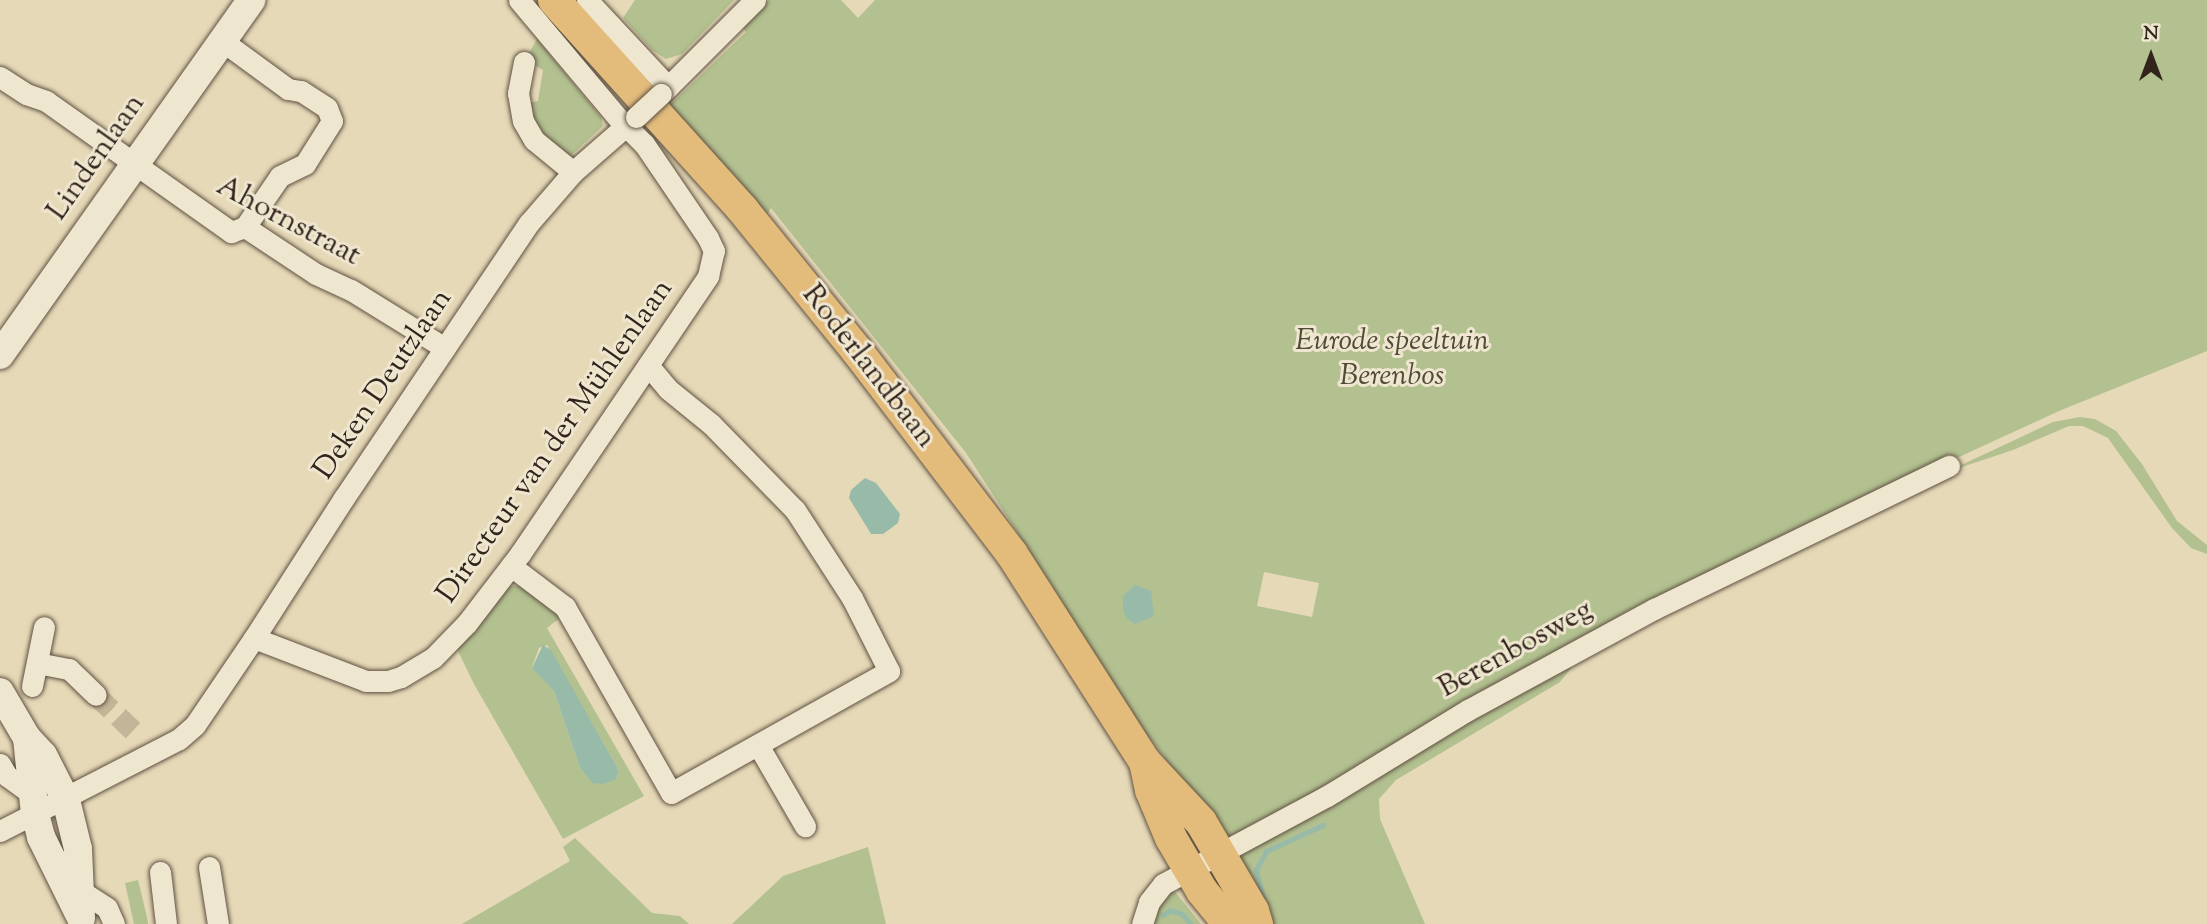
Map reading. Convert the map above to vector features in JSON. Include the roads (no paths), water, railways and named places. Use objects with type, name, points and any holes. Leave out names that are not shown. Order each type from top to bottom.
[{"type":"main road","name":"Roderlandbaan","points":[[554,0],[743,210],[858,352],[1012,554],[1145,762],[1189,807],[1220,853],[1256,924]]},
{"type":"main road","name":"Roderlandbaan","points":[[1145,762],[1158,812],[1189,869],[1229,924]]},
{"type":"street","name":"Lindenlaan","points":[[0,355],[251,0]]},
{"type":"street","name":"Directeur van der Mühlenlaan","points":[[254,638],[335,672],[366,681],[388,681],[412,671],[439,652],[467,623],[511,566],[708,276],[714,251],[632,121],[618,118],[519,0]]},
{"type":"street","points":[[587,0],[665,90]]},
{"type":"street","name":"Deken Deutzlaan","points":[[254,638],[529,223],[573,172],[665,90],[755,0]]},
{"type":"street","points":[[221,40],[288,89],[301,91],[327,108],[332,121],[305,163],[280,176],[245,228]]},
{"type":"street","points":[[524,62],[518,93],[523,121],[534,140],[573,172]]},
{"type":"street","name":"Ahornstraat","points":[[0,77],[26,94],[46,101],[231,232],[245,228],[316,274],[351,290],[445,348]]},
{"type":"street","points":[[511,566],[565,607],[671,793],[889,671],[852,598],[795,510],[711,424],[668,389],[648,365]]},
{"type":"street","name":"Berenbosweg","points":[[1142,924],[1154,895],[1163,884],[1327,796],[1565,655],[1745,564],[1949,466]]},
{"type":"street","points":[[32,686],[44,627]]},
{"type":"street","points":[[0,831],[33,804],[66,800],[168,747],[188,732],[254,638]]},
{"type":"street","points":[[37,663],[69,669],[96,695]]},
{"type":"street","points":[[0,692],[27,738],[43,755],[75,824],[82,911]]},
{"type":"street","points":[[27,738],[33,804],[49,859],[82,911]]},
{"type":"street","points":[[758,744],[805,826]]},
{"type":"street","points":[[0,764],[7,776],[33,804]]},
{"type":"street","points":[[209,867],[218,924]]},
{"type":"street","points":[[160,872],[166,924]]},
{"type":"street","points":[[82,911],[107,908],[114,924]]},
{"type":"waterway","points":[[1263,898],[1256,870],[1266,851],[1323,825]]},
{"type":"waterway","points":[[1163,915],[1170,910],[1182,914],[1191,924]]},
{"type":"tunnel","points":[[96,695],[133,730]]},
{"type":"park label","name":"Eurode speeltuin Berenbos","points":[[1392,359]]}]
